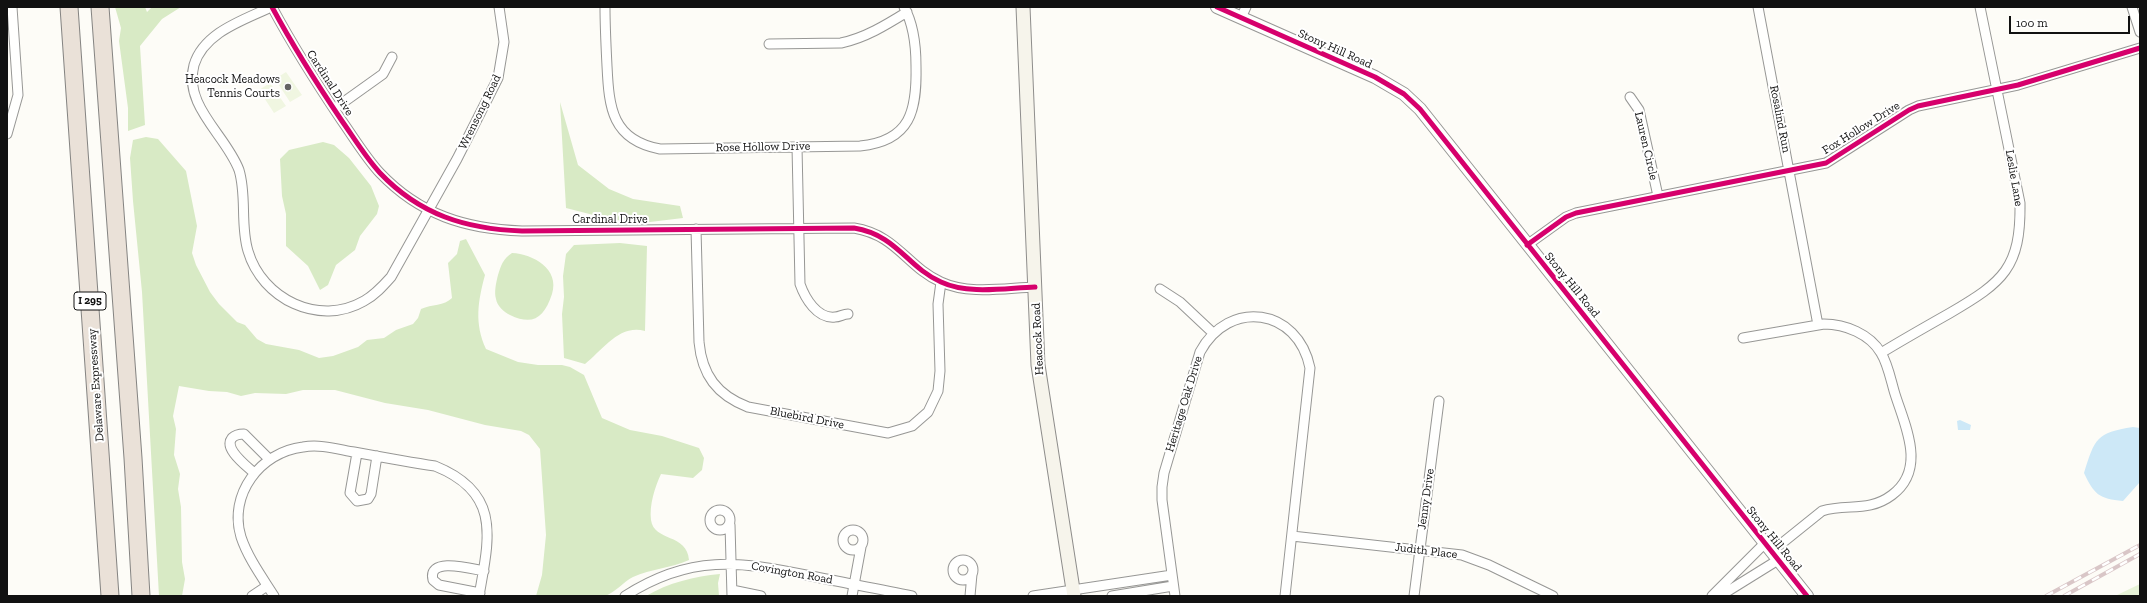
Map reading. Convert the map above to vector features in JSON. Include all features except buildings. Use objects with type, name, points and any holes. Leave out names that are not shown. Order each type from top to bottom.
[{"type":"highway","name":"Delaware Expressway","points":[[69,7],[110,596]]},
{"type":"highway","name":"I 295","points":[[100,7],[132,450],[140,596]]},
{"type":"main road","name":"Heacock Road","points":[[1023,7],[1040,384],[1059,492],[1073,593]]},
{"type":"street","points":[[7,134],[18,94],[12,7]]},
{"type":"street","name":"Cardinal Drive","points":[[272,7],[288,37],[334,109],[380,172],[406,195],[429,209],[465,225],[495,230],[838,227],[863,229],[887,240],[919,268],[940,282],[964,288],[1035,287]]},
{"type":"street","name":"Wrensong Road","points":[[272,7],[212,38],[199,53],[193,73],[193,82],[197,101],[230,153],[239,173],[247,250],[263,282],[280,297],[301,308],[326,310],[340,309],[363,302],[381,288],[391,277],[488,101],[498,78],[504,42],[499,7]]},
{"type":"street","name":"Rose Hollow Drive","points":[[604,7],[610,106],[616,120],[631,138],[645,146],[660,149],[869,146],[891,138],[903,127],[913,113],[917,92],[914,38],[905,9]]},
{"type":"street","name":"Stony Hill Road","points":[[1216,7],[1243,12],[1375,77],[1404,94],[1426,117],[1807,596]]},
{"type":"street","name":"Rosalind Run","points":[[1758,7],[1790,170],[1818,325]]},
{"type":"street","name":"Leslie Lane","points":[[1881,353],[1983,294],[1997,281],[2012,260],[2020,229],[2020,203],[1980,7]]},
{"type":"street","points":[[2132,7],[2140,32]]},
{"type":"street","points":[[769,44],[841,43],[851,41],[889,24],[905,9]]},
{"type":"street","name":"Fox Hollow Drive","points":[[1527,245],[1566,217],[1576,213],[1826,163],[1909,110],[1918,106],[1996,90],[2050,76],[2140,48]]},
{"type":"street","points":[[334,109],[383,74],[392,57]]},
{"type":"street","name":"Lauren Circle","points":[[1630,97],[1639,110],[1658,196]]},
{"type":"street","points":[[797,147],[798,273],[805,297],[812,306],[827,316],[836,317],[848,314]]},
{"type":"street","name":"Bluebird Drive","points":[[696,229],[698,342],[701,360],[710,379],[717,388],[734,401],[748,407],[888,433],[912,426],[928,412],[938,391],[940,372],[938,304],[940,282]]},
{"type":"street","points":[[1160,289],[1180,302],[1213,333]]},
{"type":"street","name":"Heritage Oak Drive","points":[[1175,596],[1162,500],[1164,473],[1200,352],[1213,333],[1221,326],[1238,318],[1248,317],[1269,319],[1278,322],[1293,333],[1302,344],[1308,358],[1310,376],[1285,596]]},
{"type":"street","points":[[1720,596],[1822,511],[1831,508],[1854,508],[1874,505],[1892,495],[1905,480],[1912,460],[1910,442],[1881,353],[1857,332],[1835,324],[1818,325],[1743,338]]},
{"type":"street","name":"Jenny Drive","points":[[1414,596],[1439,401]]},
{"type":"street","points":[[254,473],[232,451],[230,442],[233,437],[241,434],[246,435],[269,459]]},
{"type":"street","points":[[274,596],[246,550],[239,526],[241,500],[254,473],[269,459],[279,453],[304,446],[320,446],[435,466],[450,472],[468,486],[479,502],[486,518],[488,542],[484,571],[479,595],[439,585],[434,580],[433,573],[435,568],[442,565],[484,571]]},
{"type":"street","points":[[357,453],[350,493],[357,501],[363,502],[368,499],[371,494],[377,456]]},
{"type":"street","points":[[730,525],[732,593],[761,596]]},
{"type":"street","name":"Judith Place","points":[[1292,536],[1419,550],[1475,559],[1553,596]]},
{"type":"street","points":[[852,596],[861,547]]},
{"type":"street","points":[[1712,596],[1771,552]]},
{"type":"street","name":"Covington Road","points":[[624,596],[653,580],[675,571],[700,566],[731,563],[766,567],[912,596]]},
{"type":"street","points":[[970,596],[972,574]]},
{"type":"street","points":[[1033,596],[1073,593],[1172,575]]},
{"type":"street","points":[[252,596],[268,586]]},
{"type":"street","points":[[1112,596],[1173,586]]},
{"type":"green space","points":[[115,7],[145,7],[147,12],[152,7],[181,7],[162,19],[140,46],[145,125],[128,131],[128,108],[119,41],[121,28]]},
{"type":"green space","name":"Heacock Meadows Tennis Courts","points":[[286,72],[302,95],[290,102],[275,79]]},
{"type":"green space","name":"Heacock Meadows Tennis Courts","points":[[270,83],[286,106],[274,113],[259,90]]},
{"type":"green space","points":[[560,102],[578,165],[609,189],[633,199],[680,206],[683,218],[650,222],[613,220],[566,208]]},
{"type":"green space","points":[[146,137],[158,139],[186,171],[197,226],[192,253],[196,265],[210,292],[219,304],[237,322],[245,325],[257,339],[266,344],[299,350],[319,358],[333,356],[358,347],[367,340],[384,338],[396,330],[413,324],[418,318],[421,309],[442,304],[452,298],[448,263],[457,254],[460,241],[466,239],[485,275],[478,312],[480,330],[486,349],[518,362],[538,365],[562,365],[570,367],[584,375],[602,418],[630,430],[662,436],[699,448],[704,458],[702,470],[693,478],[661,474],[655,490],[651,508],[651,520],[653,527],[658,532],[683,545],[687,551],[689,560],[633,577],[605,596],[536,596],[542,575],[546,535],[540,449],[529,435],[521,431],[485,425],[428,410],[385,403],[335,390],[303,390],[286,394],[255,393],[241,396],[227,392],[209,391],[179,386],[173,416],[176,429],[174,455],[180,474],[178,489],[181,507],[182,562],[185,579],[182,596],[159,596],[142,292],[130,158],[133,140]]},
{"type":"green space","points":[[323,142],[334,145],[349,158],[371,186],[379,206],[377,214],[360,236],[355,250],[336,265],[328,285],[320,290],[308,266],[286,246],[286,214],[282,196],[280,159],[289,150]]},
{"type":"green space","points":[[620,243],[647,246],[645,331],[627,331],[619,335],[585,364],[564,358],[562,314],[564,297],[563,276],[566,254],[574,245]]},
{"type":"green space","points":[[512,253],[528,256],[543,264],[552,277],[552,294],[549,302],[537,318],[531,320],[518,318],[505,312],[498,304],[495,296],[501,265]]},
{"type":"green space","points":[[720,574],[718,583],[719,596],[646,596],[663,587],[682,581],[701,576]]},
{"type":"green space","points":[[2140,584],[2140,596],[2115,596]]},
{"type":"water","points":[[1960,420],[1971,425],[1970,430],[1958,430],[1957,421]]},
{"type":"water","points":[[2133,427],[2140,428],[2140,482],[2123,501],[2108,499],[2094,491],[2084,473],[2091,452],[2099,439],[2104,435],[2121,429]]},
{"type":"railway","points":[[2046,596],[2140,545]]},
{"type":"railway","points":[[2064,596],[2140,554]]},
{"type":"cycle path","points":[[272,7],[314,79],[360,148],[375,167],[395,187],[411,200],[445,217],[482,227],[522,231],[854,228],[881,237],[929,276],[952,286],[975,290],[1035,287]]},
{"type":"cycle path","points":[[1217,7],[1375,77],[1404,94],[1420,109],[1807,596]]},
{"type":"cycle path","points":[[1527,245],[1566,217],[1576,213],[1826,163],[1909,110],[1918,106],[2018,85],[2140,48]]},
{"type":"place","name":"Heacock Meadows Tennis Courts","points":[[288,87]]}]
